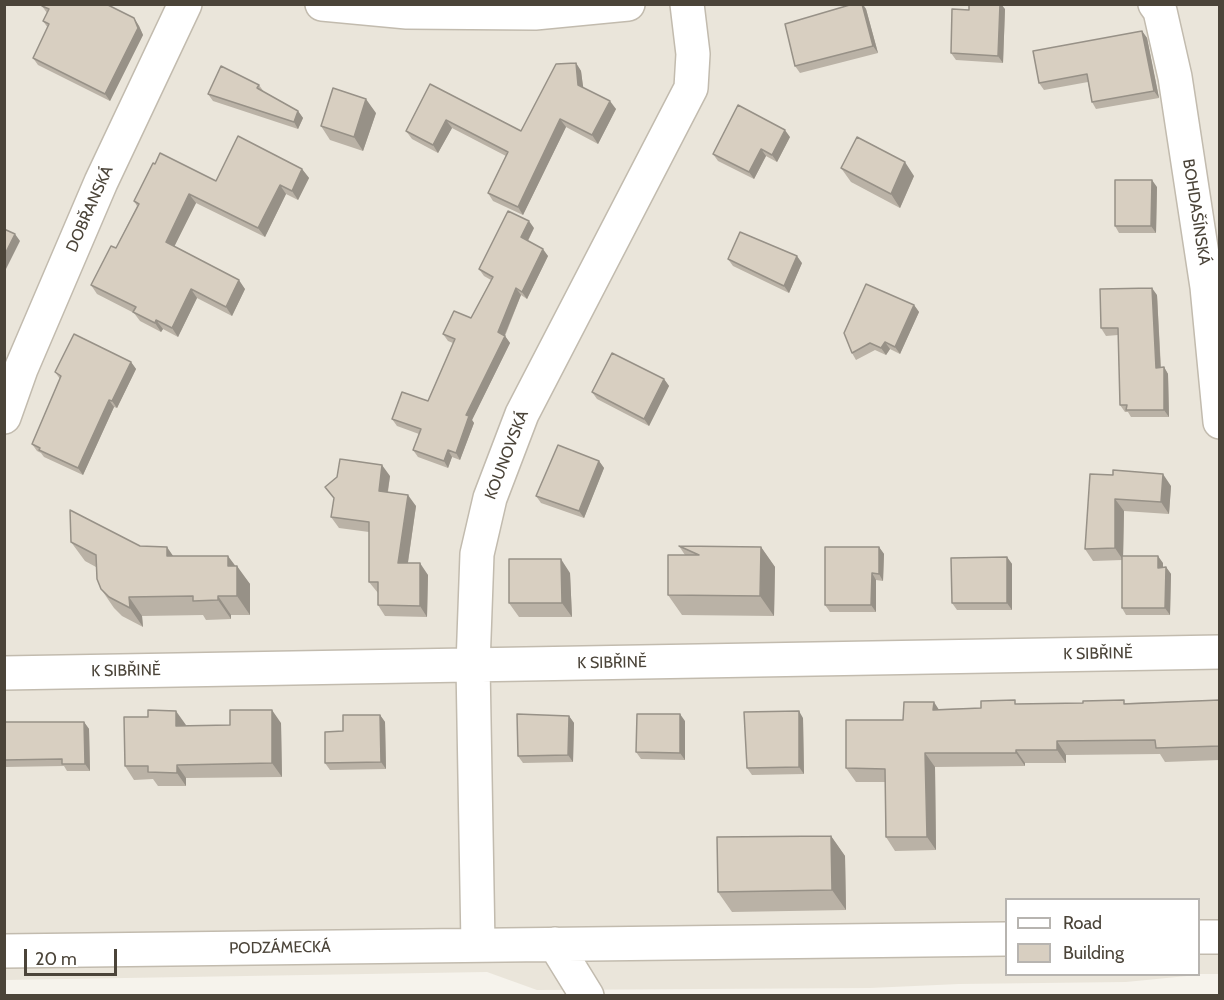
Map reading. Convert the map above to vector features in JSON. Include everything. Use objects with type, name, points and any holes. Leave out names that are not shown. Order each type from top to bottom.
[{"type":"street","name":"DOBŘANSKÁ","points":[[4,417],[21,369],[101,182],[185,4]]},
{"type":"street","points":[[322,4],[407,12],[628,4]]},
{"type":"street","name":"KOUNOVSKÁ","points":[[478,945],[473,665],[477,554],[490,498],[522,414],[692,88],[693,54],[687,4]]},
{"type":"street","name":"BOHDAŠÍNSKÁ","points":[[1155,4],[1160,11],[1175,77],[1204,264],[1220,422]]},
{"type":"street","name":"K SIBŘINĚ","points":[[4,673],[1220,651]]},
{"type":"street","points":[[1200,937],[1220,937]]},
{"type":"street","name":"PODZÁMECKÁ","points":[[4,951],[1005,939]]},
{"type":"street","points":[[555,944],[587,996]]},
{"type":"shaded area","points":[[4,5],[1219,5],[1219,974],[1200,974],[1200,898],[1005,898],[1005,976],[1187,976],[1126,982],[959,984],[870,988],[537,990],[487,972],[5,980]]},
{"type":"building","points":[[41,4],[106,4],[134,18],[138,28],[105,94],[33,58],[49,24],[43,21],[49,9]]},
{"type":"building","points":[[853,4],[862,4],[873,46],[795,66],[785,24]]},
{"type":"building","points":[[969,4],[1000,4],[998,56],[951,53],[952,9],[969,10]]},
{"type":"building","points":[[1142,31],[1154,91],[1092,102],[1087,74],[1039,83],[1033,51]]},
{"type":"building","points":[[576,63],[578,85],[610,101],[592,135],[560,119],[518,207],[488,193],[508,152],[446,120],[433,145],[406,131],[430,84],[521,131],[556,64]]},
{"type":"building","points":[[221,66],[259,85],[257,88],[298,111],[294,122],[208,94]]},
{"type":"building","points":[[333,88],[366,99],[354,137],[321,126]]},
{"type":"building","points":[[738,105],[785,130],[772,155],[761,149],[749,172],[713,154]]},
{"type":"building","points":[[238,136],[302,169],[292,191],[280,185],[258,228],[189,194],[166,242],[239,280],[226,307],[191,289],[172,328],[156,320],[155,323],[133,312],[136,307],[91,285],[111,246],[116,248],[139,204],[134,201],[160,153],[216,181]]},
{"type":"building","points":[[857,137],[905,162],[891,194],[841,168]]},
{"type":"building","points":[[1115,180],[1152,180],[1151,226],[1115,226]]},
{"type":"building","points":[[508,211],[529,221],[521,237],[543,249],[522,292],[516,288],[498,332],[505,336],[466,415],[469,416],[456,453],[448,450],[444,461],[413,450],[421,429],[392,419],[402,392],[428,401],[455,339],[443,334],[454,311],[471,318],[493,277],[479,269]]},
{"type":"building","points":[[4,229],[15,234],[4,256]]},
{"type":"building","points":[[740,232],[797,256],[784,286],[728,259]]},
{"type":"building","points":[[866,284],[914,305],[895,347],[885,342],[881,348],[870,343],[852,353],[844,333]]},
{"type":"building","points":[[1152,288],[1156,368],[1164,367],[1164,410],[1126,410],[1127,405],[1120,405],[1118,328],[1101,328],[1100,289]]},
{"type":"building","points":[[74,334],[131,362],[112,401],[109,400],[78,468],[39,450],[40,448],[32,444],[61,376],[55,372]]},
{"type":"building","points":[[612,353],[664,379],[644,419],[592,392]]},
{"type":"building","points":[[558,445],[599,461],[579,511],[536,496]]},
{"type":"building","points":[[340,459],[382,465],[379,491],[408,495],[398,563],[420,563],[420,606],[378,605],[378,582],[369,582],[369,522],[331,517],[334,498],[325,487],[337,477]]},
{"type":"building","points":[[1113,470],[1163,474],[1161,502],[1115,499],[1115,548],[1085,549],[1090,474],[1113,475]]},
{"type":"building","points":[[70,510],[140,546],[167,547],[167,556],[228,556],[228,566],[237,566],[237,596],[218,596],[218,600],[193,601],[193,596],[129,597],[130,608],[109,597],[101,589],[97,579],[96,555],[71,542]]},
{"type":"building","points":[[679,546],[761,547],[760,596],[668,595],[668,555],[699,555]]},
{"type":"building","points":[[825,547],[879,547],[879,574],[872,573],[871,605],[825,605]]},
{"type":"building","points":[[1122,556],[1158,556],[1158,568],[1166,567],[1165,608],[1122,608]]},
{"type":"building","points":[[1007,557],[1007,603],[952,603],[951,558]]},
{"type":"building","points":[[509,559],[561,559],[562,603],[509,603]]},
{"type":"building","points":[[1015,700],[1015,704],[1124,700],[1124,704],[1220,700],[1220,746],[1156,748],[1155,740],[1057,741],[1057,750],[1016,750],[1016,753],[925,753],[927,837],[886,837],[885,769],[846,768],[846,720],[903,720],[904,702],[934,702],[933,710],[981,708],[981,701]]},
{"type":"building","points":[[148,710],[176,711],[176,726],[230,725],[230,710],[272,710],[272,763],[177,765],[177,773],[148,772],[148,766],[125,766],[124,717],[148,717]]},
{"type":"building","points":[[799,711],[799,767],[747,768],[744,712]]},
{"type":"building","points":[[517,714],[569,716],[568,755],[518,756]]},
{"type":"building","points":[[637,714],[680,714],[680,753],[636,752]]},
{"type":"building","points":[[343,715],[380,715],[381,762],[325,763],[325,732],[343,731]]},
{"type":"building","points":[[4,722],[84,722],[85,764],[62,764],[62,759],[4,760]]},
{"type":"building","points":[[831,836],[832,890],[718,892],[717,837]]}]
